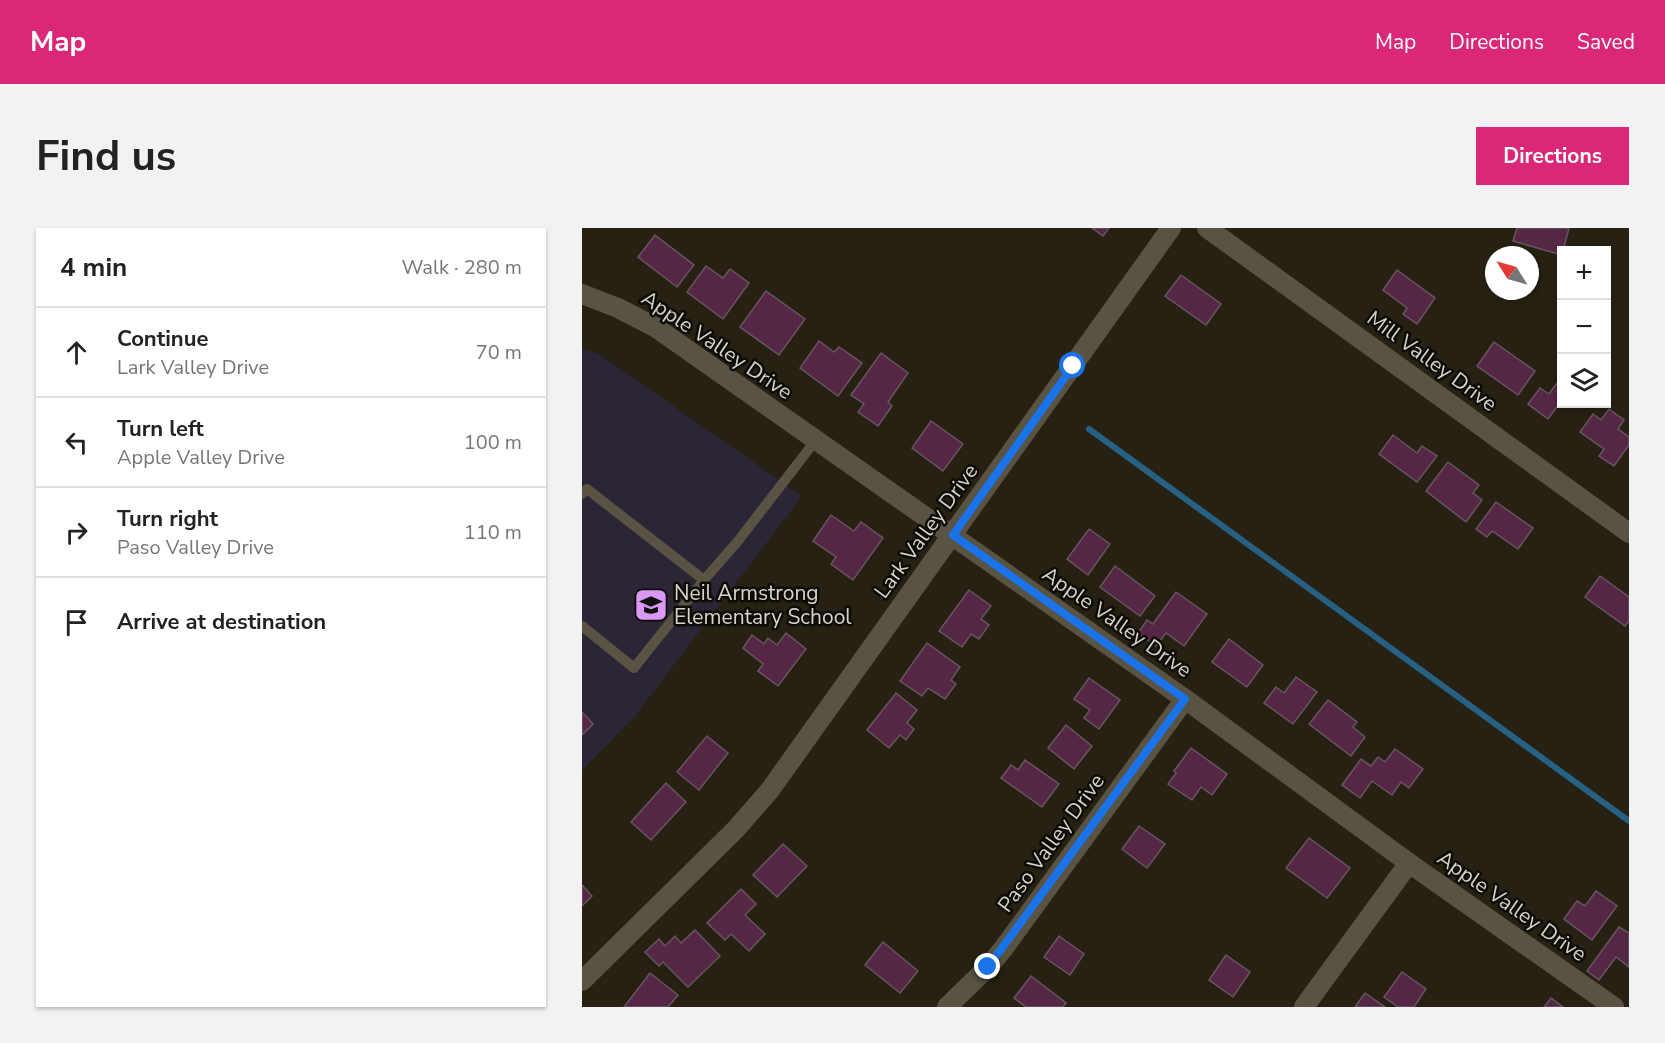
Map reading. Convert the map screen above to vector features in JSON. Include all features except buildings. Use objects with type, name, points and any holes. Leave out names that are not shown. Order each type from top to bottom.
[{"type":"street","name":"Lark Valley Drive","points":[[582,981],[736,829],[770,790],[1171,228]]},
{"type":"street","name":"Mill Valley Drive","points":[[1207,228],[1629,533]]},
{"type":"street","name":"Apple Valley Drive","points":[[582,294],[618,308],[655,327],[1185,699],[1409,863],[1614,1007]]},
{"type":"street","name":"Paso Valley Drive","points":[[947,1007],[1003,949],[1185,699]]},
{"type":"street","points":[[1304,1007],[1409,863]]},
{"type":"lane","points":[[582,626],[634,668],[738,541],[816,440]]},
{"type":"lane","points":[[582,494],[587,489],[704,580]]},
{"type":"shaded area","name":"Neil Armstrong Elementary School","points":[[582,349],[599,354],[802,496],[636,715],[582,770]]},
{"type":"waterway","points":[[1089,429],[1629,821]]},
{"type":"place","name":"Neil Armstrong Elementary School","points":[[651,605]]},
{"type":"route","points":[[988,967],[1185,699],[953,535],[1073,366]]}]
